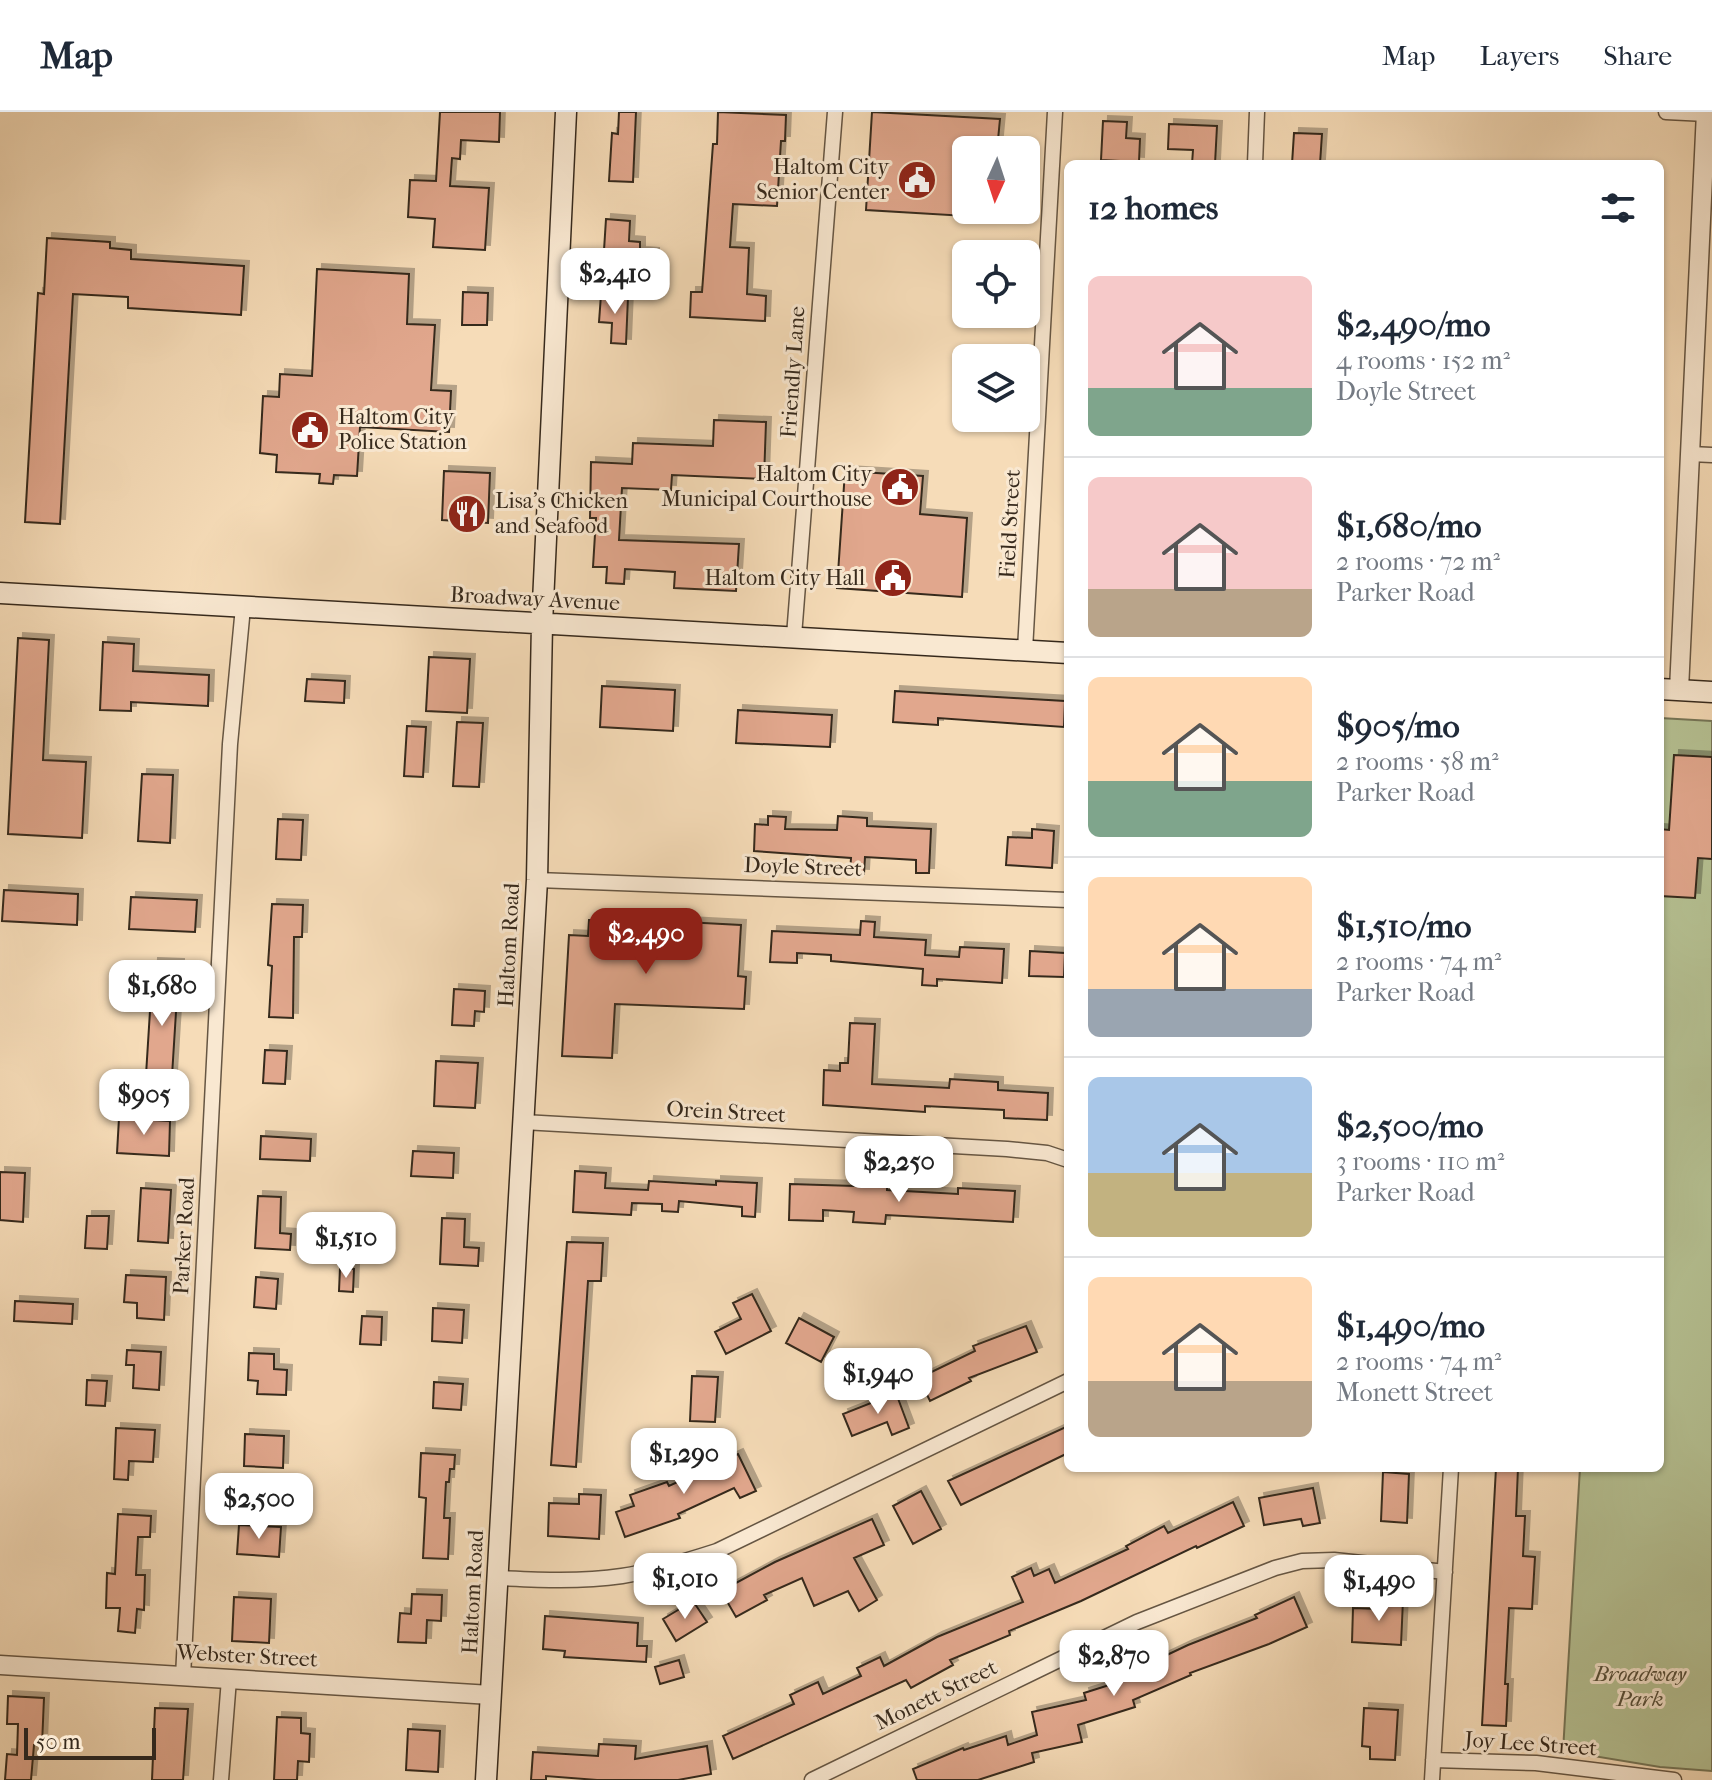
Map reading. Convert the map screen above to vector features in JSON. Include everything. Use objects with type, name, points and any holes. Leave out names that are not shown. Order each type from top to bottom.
[{"type":"main road","name":"Haltom Road","points":[[486,1780],[537,880],[542,624],[566,112]]},
{"type":"main road","name":"Broadway Avenue","points":[[0,593],[1064,653]]},
{"type":"main road","points":[[1670,690],[1712,692]]},
{"type":"street","name":"Friendly Lane","points":[[794,636],[835,112]]},
{"type":"street","name":"Field Street","points":[[1025,650],[1055,112]]},
{"type":"street","points":[[1255,160],[1257,112]]},
{"type":"street","points":[[1666,112],[1706,113],[1706,233],[1670,690]]},
{"type":"street","points":[[1690,454],[1712,455]]},
{"type":"street","name":"Parker Road","points":[[183,1677],[230,744],[243,607]]},
{"type":"street","name":"Doyle Street","points":[[537,880],[1064,900]]},
{"type":"street","name":"Orein Street","points":[[523,1122],[1007,1149],[1047,1153],[1064,1159]]},
{"type":"street","points":[[498,1578],[560,1580],[620,1576],[663,1568],[717,1551],[1064,1383]]},
{"type":"street","points":[[1432,1780],[1451,1472]]},
{"type":"street","name":"Monett Street","points":[[812,1780],[1137,1622],[1275,1568],[1302,1561],[1334,1560],[1445,1572]]},
{"type":"street","name":"Webster Street","points":[[0,1665],[491,1695]]},
{"type":"street","points":[[221,1780],[229,1679]]},
{"type":"street","name":"Joy Lee Street","points":[[1433,1760],[1536,1763],[1674,1780]]},
{"type":"green space","name":"Broadway Park","points":[[1664,718],[1712,721],[1712,1771],[1660,1767],[1563,1751],[1580,1472],[1664,1472]]},
{"type":"building","points":[[440,112],[500,112],[499,142],[461,140],[460,159],[452,158],[450,186],[489,188],[485,250],[433,247],[435,219],[408,217],[410,180],[436,181]]},
{"type":"building","points":[[619,112],[636,112],[633,182],[609,181],[612,133],[618,134]]},
{"type":"building","points":[[718,112],[786,115],[785,141],[781,141],[777,206],[733,204],[730,247],[749,248],[747,294],[766,296],[765,321],[690,317],[691,292],[702,292]]},
{"type":"building","name":"Haltom City Senior Center","points":[[872,112],[1000,119],[998,136],[952,136],[952,215],[866,210]]},
{"type":"building","points":[[1103,121],[1127,122],[1126,138],[1140,139],[1139,160],[1101,160]]},
{"type":"building","points":[[1169,124],[1217,126],[1215,160],[1192,160],[1193,150],[1168,149]]},
{"type":"building","points":[[1294,133],[1322,134],[1320,160],[1292,160]]},
{"type":"building","points":[[606,219],[630,221],[629,241],[640,242],[640,252],[654,253],[653,268],[603,266]]},
{"type":"building","points":[[47,238],[110,242],[110,248],[131,250],[131,259],[244,266],[241,315],[128,308],[128,297],[73,294],[60,524],[25,522],[38,293],[44,294]]},
{"type":"building","points":[[317,269],[409,274],[407,324],[435,325],[431,390],[451,391],[449,432],[360,427],[357,476],[334,475],[333,484],[319,483],[320,474],[276,472],[277,455],[260,453],[263,396],[279,397],[280,374],[312,376]]},
{"type":"building","points":[[463,292],[488,293],[487,325],[462,325]]},
{"type":"building","points":[[601,295],[628,297],[626,344],[611,343],[612,323],[599,322]]},
{"type":"building","points":[[714,420],[766,422],[764,479],[672,475],[671,490],[622,488],[619,540],[739,544],[736,591],[674,588],[675,572],[625,569],[624,584],[606,583],[607,567],[593,567],[596,518],[590,518],[591,462],[632,464],[633,443],[713,446]]},
{"type":"building","points":[[444,471],[490,473],[488,523],[442,520]]},
{"type":"building","points":[[845,471],[923,476],[920,514],[967,518],[962,597],[837,588]]},
{"type":"building","points":[[18,638],[49,640],[43,760],[86,762],[82,838],[8,834]]},
{"type":"building","points":[[103,642],[134,644],[133,671],[209,675],[208,706],[131,702],[131,711],[100,710]]},
{"type":"building","points":[[429,657],[470,659],[467,713],[426,711]]},
{"type":"building","points":[[307,679],[345,681],[344,703],[305,701]]},
{"type":"building","points":[[602,686],[675,690],[673,731],[600,727]]},
{"type":"building","points":[[895,691],[1064,701],[1064,727],[938,718],[938,725],[893,722]]},
{"type":"building","points":[[738,710],[832,715],[830,747],[736,743]]},
{"type":"building","points":[[457,722],[483,723],[479,787],[453,786]]},
{"type":"building","points":[[407,726],[426,727],[423,777],[404,776]]},
{"type":"building","points":[[1674,755],[1712,757],[1712,859],[1698,858],[1695,898],[1664,896],[1664,829],[1669,830]]},
{"type":"building","points":[[142,774],[173,775],[170,843],[138,841]]},
{"type":"building","points":[[768,816],[786,817],[785,829],[837,830],[838,816],[867,818],[867,826],[931,829],[929,873],[916,873],[916,860],[865,857],[864,874],[850,873],[851,858],[754,851],[755,824],[768,825]]},
{"type":"building","points":[[278,819],[303,820],[301,860],[276,859]]},
{"type":"building","points":[[1032,829],[1054,831],[1052,868],[1006,865],[1008,837],[1032,838]]},
{"type":"building","points":[[4,890],[78,894],[77,925],[2,921]]},
{"type":"building","points":[[131,897],[197,900],[195,932],[129,929]]},
{"type":"building","points":[[272,904],[303,905],[302,937],[294,937],[293,1018],[269,1017]]},
{"type":"building","points":[[589,920],[614,921],[614,930],[646,932],[647,920],[741,925],[738,976],[746,977],[744,1009],[615,1004],[612,1058],[562,1056],[569,935],[588,936]]},
{"type":"building","points":[[861,921],[875,922],[874,937],[926,940],[925,955],[959,957],[960,947],[1004,949],[1002,983],[937,979],[937,986],[922,985],[923,969],[831,961],[831,955],[797,953],[797,963],[770,962],[772,931],[860,935]]},
{"type":"building","points":[[1030,951],[1064,953],[1064,977],[1029,976]]},
{"type":"building","points":[[153,963],[179,964],[171,1092],[145,1091]]},
{"type":"building","points":[[454,989],[485,991],[484,1012],[475,1011],[474,1026],[452,1025]]},
{"type":"building","points":[[850,1023],[875,1024],[872,1084],[949,1088],[950,1079],[998,1082],[998,1090],[1048,1093],[1047,1120],[1004,1118],[1004,1110],[925,1106],[925,1112],[823,1105],[824,1070],[840,1071],[840,1063],[848,1063]]},
{"type":"building","points":[[265,1050],[287,1051],[285,1084],[263,1083]]},
{"type":"building","points":[[436,1061],[478,1063],[475,1108],[434,1106]]},
{"type":"building","points":[[119,1118],[170,1121],[169,1156],[117,1153]]},
{"type":"building","points":[[261,1136],[311,1139],[310,1161],[260,1159]]},
{"type":"building","points":[[413,1151],[454,1153],[453,1178],[411,1176]]},
{"type":"building","points":[[575,1171],[606,1173],[605,1188],[648,1190],[649,1181],[716,1185],[716,1181],[757,1183],[755,1217],[742,1216],[742,1207],[679,1201],[678,1212],[662,1211],[662,1204],[632,1203],[631,1215],[573,1212]]},
{"type":"building","points":[[0,1172],[25,1173],[23,1222],[0,1220]]},
{"type":"building","points":[[790,1184],[887,1187],[887,1190],[958,1194],[958,1188],[1015,1191],[1013,1222],[886,1215],[885,1224],[853,1222],[854,1212],[823,1210],[823,1221],[789,1220]]},
{"type":"building","points":[[141,1188],[171,1190],[168,1243],[138,1241]]},
{"type":"building","points":[[258,1196],[281,1197],[280,1233],[291,1234],[290,1250],[255,1248]]},
{"type":"building","points":[[87,1216],[109,1216],[107,1249],[85,1248]]},
{"type":"building","points":[[442,1218],[465,1219],[464,1247],[479,1248],[478,1266],[440,1264]]},
{"type":"building","points":[[567,1242],[603,1243],[601,1281],[588,1281],[576,1467],[551,1465]]},
{"type":"building","points":[[340,1268],[354,1269],[353,1292],[339,1291]]},
{"type":"building","points":[[126,1275],[166,1277],[164,1320],[137,1318],[137,1303],[124,1302]]},
{"type":"building","points":[[256,1277],[278,1279],[276,1309],[254,1307]]},
{"type":"building","points":[[752,1294],[771,1331],[726,1354],[715,1332],[741,1319],[733,1303]]},
{"type":"building","points":[[15,1301],[73,1304],[72,1324],[14,1321]]},
{"type":"building","points":[[433,1308],[464,1310],[462,1343],[432,1341]]},
{"type":"building","points":[[362,1316],[382,1317],[381,1345],[360,1344]]},
{"type":"building","points":[[799,1318],[834,1337],[821,1362],[786,1343]]},
{"type":"building","points":[[1026,1326],[1037,1352],[969,1378],[971,1381],[930,1401],[919,1378],[975,1351],[973,1346]]},
{"type":"building","points":[[127,1350],[161,1352],[159,1390],[133,1388],[134,1365],[126,1365]]},
{"type":"building","points":[[249,1353],[274,1354],[274,1369],[287,1370],[286,1395],[257,1394],[258,1381],[248,1380]]},
{"type":"building","points":[[692,1376],[718,1377],[715,1422],[690,1421]]},
{"type":"building","points":[[87,1380],[107,1381],[105,1406],[86,1405]]},
{"type":"building","points":[[434,1382],[463,1384],[461,1410],[433,1408]]},
{"type":"building","points":[[896,1393],[909,1428],[892,1435],[887,1422],[852,1436],[843,1414]]},
{"type":"building","points":[[116,1428],[155,1430],[153,1462],[129,1461],[128,1480],[114,1479]]},
{"type":"building","points":[[1064,1428],[1064,1455],[961,1505],[948,1481]]},
{"type":"building","points":[[245,1434],[284,1436],[283,1468],[244,1466]]},
{"type":"building","points":[[421,1453],[455,1455],[454,1469],[450,1469],[449,1482],[446,1482],[444,1518],[450,1518],[448,1559],[423,1558],[426,1498],[419,1497]]},
{"type":"building","points":[[738,1454],[756,1491],[740,1498],[734,1488],[678,1514],[680,1518],[625,1537],[616,1512],[634,1506],[630,1495],[667,1482],[669,1486]]},
{"type":"building","points":[[1383,1472],[1409,1474],[1407,1523],[1381,1521]]},
{"type":"building","points":[[1496,1472],[1518,1472],[1516,1516],[1525,1516],[1523,1556],[1535,1557],[1532,1609],[1509,1608],[1506,1726],[1482,1725]]},
{"type":"building","points":[[1313,1488],[1320,1523],[1303,1526],[1301,1519],[1264,1525],[1259,1498]]},
{"type":"building","points":[[921,1491],[941,1529],[913,1544],[893,1506]]},
{"type":"building","points":[[579,1494],[601,1495],[599,1539],[548,1536],[549,1503],[579,1504]]},
{"type":"building","points":[[1233,1502],[1244,1526],[1009,1631],[1010,1635],[950,1660],[953,1665],[911,1688],[906,1680],[733,1759],[723,1736],[794,1704],[790,1695],[818,1682],[823,1694],[861,1676],[857,1668],[880,1657],[884,1666],[937,1637],[1023,1602],[1012,1577],[1031,1568],[1034,1576],[1049,1569],[1055,1583],[1128,1549],[1126,1546],[1164,1526],[1168,1533]]},
{"type":"building","points":[[118,1514],[151,1516],[150,1537],[138,1537],[136,1575],[145,1575],[144,1610],[137,1609],[135,1633],[118,1631],[120,1608],[106,1608],[107,1573],[115,1574]]},
{"type":"building","points":[[872,1519],[884,1545],[854,1558],[877,1600],[859,1611],[848,1591],[814,1606],[802,1578],[764,1595],[767,1600],[736,1617],[721,1591],[775,1562]]},
{"type":"building","points":[[239,1525],[281,1527],[279,1557],[237,1554]]},
{"type":"building","points":[[412,1594],[442,1595],[441,1621],[427,1620],[426,1643],[398,1642],[400,1613],[411,1614]]},
{"type":"building","points":[[234,1597],[271,1599],[269,1643],[232,1641]]},
{"type":"building","points":[[1294,1597],[1307,1627],[1190,1673],[1133,1700],[1135,1707],[1078,1725],[1082,1742],[1032,1753],[1034,1762],[978,1780],[917,1780],[913,1769],[963,1748],[1006,1736],[1008,1745],[1037,1735],[1032,1712],[1086,1700],[1084,1693],[1138,1676],[1135,1670],[1257,1618],[1255,1615]]},
{"type":"building","points":[[1379,1598],[1403,1600],[1401,1645],[1352,1642],[1353,1608],[1378,1609]]},
{"type":"building","points":[[693,1601],[707,1622],[676,1641],[663,1619]]},
{"type":"building","points":[[545,1616],[638,1623],[637,1646],[647,1646],[646,1662],[564,1657],[565,1651],[543,1649]]},
{"type":"building","points":[[679,1660],[684,1677],[660,1684],[655,1667]]},
{"type":"building","points":[[8,1696],[44,1698],[42,1745],[34,1745],[31,1780],[5,1780],[7,1754],[17,1755],[18,1724],[7,1724]]},
{"type":"building","points":[[155,1708],[188,1709],[183,1780],[152,1780]]},
{"type":"building","points":[[1364,1708],[1398,1710],[1395,1760],[1370,1759],[1370,1747],[1362,1746]]},
{"type":"building","points":[[277,1717],[301,1718],[301,1733],[310,1734],[309,1762],[298,1761],[297,1780],[274,1780]]},
{"type":"building","points":[[408,1729],[440,1731],[438,1772],[406,1770]]},
{"type":"building","points":[[599,1744],[636,1746],[635,1759],[707,1746],[711,1774],[678,1780],[597,1780],[546,1776],[546,1780],[531,1780],[533,1752],[598,1756]]},
{"type":"place","name":"Haltom City Senior Center","points":[[917,180]]},
{"type":"place","name":"Haltom City Police Station","points":[[310,430]]},
{"type":"place","name":"Haltom City Municipal Courthouse","points":[[900,487]]},
{"type":"place","name":"Lisa's Chicken and Seafood","points":[[467,514]]},
{"type":"place","name":"Haltom City Hall","points":[[893,578]]}]
